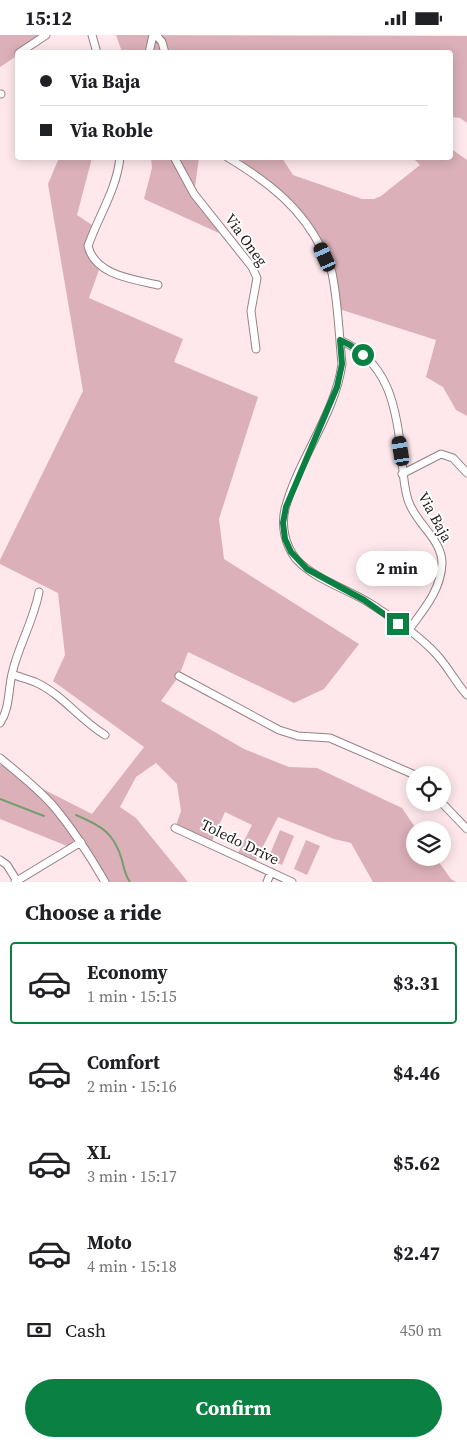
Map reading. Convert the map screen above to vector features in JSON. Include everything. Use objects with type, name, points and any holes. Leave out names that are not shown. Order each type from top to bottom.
[{"type":"street","points":[[23,50],[46,35]]},
{"type":"street","points":[[92,35],[95,50]]},
{"type":"street","points":[[150,50],[154,35],[162,42],[164,50]]},
{"type":"street","points":[[120,160],[112,189],[88,247],[90,256],[100,267],[124,277],[158,285]]},
{"type":"street","name":"Via Oneg","points":[[175,160],[194,194],[252,267],[257,278],[251,311],[256,349]]},
{"type":"street","points":[[232,160],[255,173],[282,194],[319,243],[332,271],[342,364],[337,387],[286,507],[283,523],[285,539],[291,552],[307,569],[364,600],[408,631],[438,656],[467,695]]},
{"type":"street","name":"Via Baja","points":[[340,340],[363,355],[384,379],[392,397],[401,451],[402,474],[408,501],[416,517],[436,543],[442,562],[440,581],[434,596],[408,631]]},
{"type":"street","points":[[402,474],[441,454],[454,458],[467,473]]},
{"type":"street","points":[[0,723],[8,705],[12,674],[35,611],[38,592]]},
{"type":"street","points":[[12,674],[35,682],[56,696],[93,728],[105,735]]},
{"type":"street","points":[[179,675],[279,730],[298,736],[330,738],[406,771]]},
{"type":"street","points":[[0,758],[29,782],[54,807],[81,842],[105,882]]},
{"type":"street","points":[[450,811],[467,829]]},
{"type":"street","name":"Toledo Drive","points":[[175,828],[292,882]]},
{"type":"street","points":[[0,861],[7,865],[16,881],[81,842]]},
{"type":"street","points":[[266,882],[271,872]]},
{"type":"shaded area","points":[[0,35],[48,35],[26,50],[15,50],[15,57],[0,67]]},
{"type":"shaded area","points":[[116,35],[467,36],[467,123],[460,118],[453,117],[453,50],[121,50]]},
{"type":"shaded area","points":[[453,150],[467,160],[467,416],[456,410],[443,387],[426,377],[436,340],[336,308],[331,272],[301,217],[240,165],[242,160],[283,160],[293,175],[362,199],[374,199],[381,196],[420,165],[415,160],[453,160]]},
{"type":"shaded area","points":[[58,160],[91,160],[77,215],[95,227],[88,247],[100,267],[89,298],[183,339],[174,362],[258,397],[219,519],[224,559],[359,644],[324,689],[294,703],[188,652],[179,676],[161,701],[244,749],[289,767],[317,768],[402,808],[411,821],[406,821],[406,866],[442,866],[451,879],[456,882],[373,882],[351,843],[334,839],[278,817],[254,864],[237,855],[252,825],[225,812],[211,843],[175,828],[181,811],[177,784],[156,763],[136,777],[120,807],[136,818],[188,882],[105,882],[81,842],[72,848],[0,819],[0,765],[6,763],[29,782],[92,814],[144,747],[53,681],[65,655],[58,593],[0,564],[0,560],[83,391],[48,184]]},
{"type":"shaded area","points":[[151,160],[199,160],[194,194],[230,238],[144,199],[152,168]]},
{"type":"shaded area","points":[[280,830],[294,836],[282,865],[268,859]]},
{"type":"shaded area","points":[[306,840],[320,846],[307,875],[294,869]]},
{"type":"waterway","points":[[0,799],[44,816]]},
{"type":"waterway","points":[[76,815],[100,827],[111,837],[119,851],[130,882]]},
{"type":"route","points":[[363,355],[340,340],[341,373],[333,397],[286,507],[283,523],[285,539],[291,552],[307,569],[364,600],[398,624]]}]
